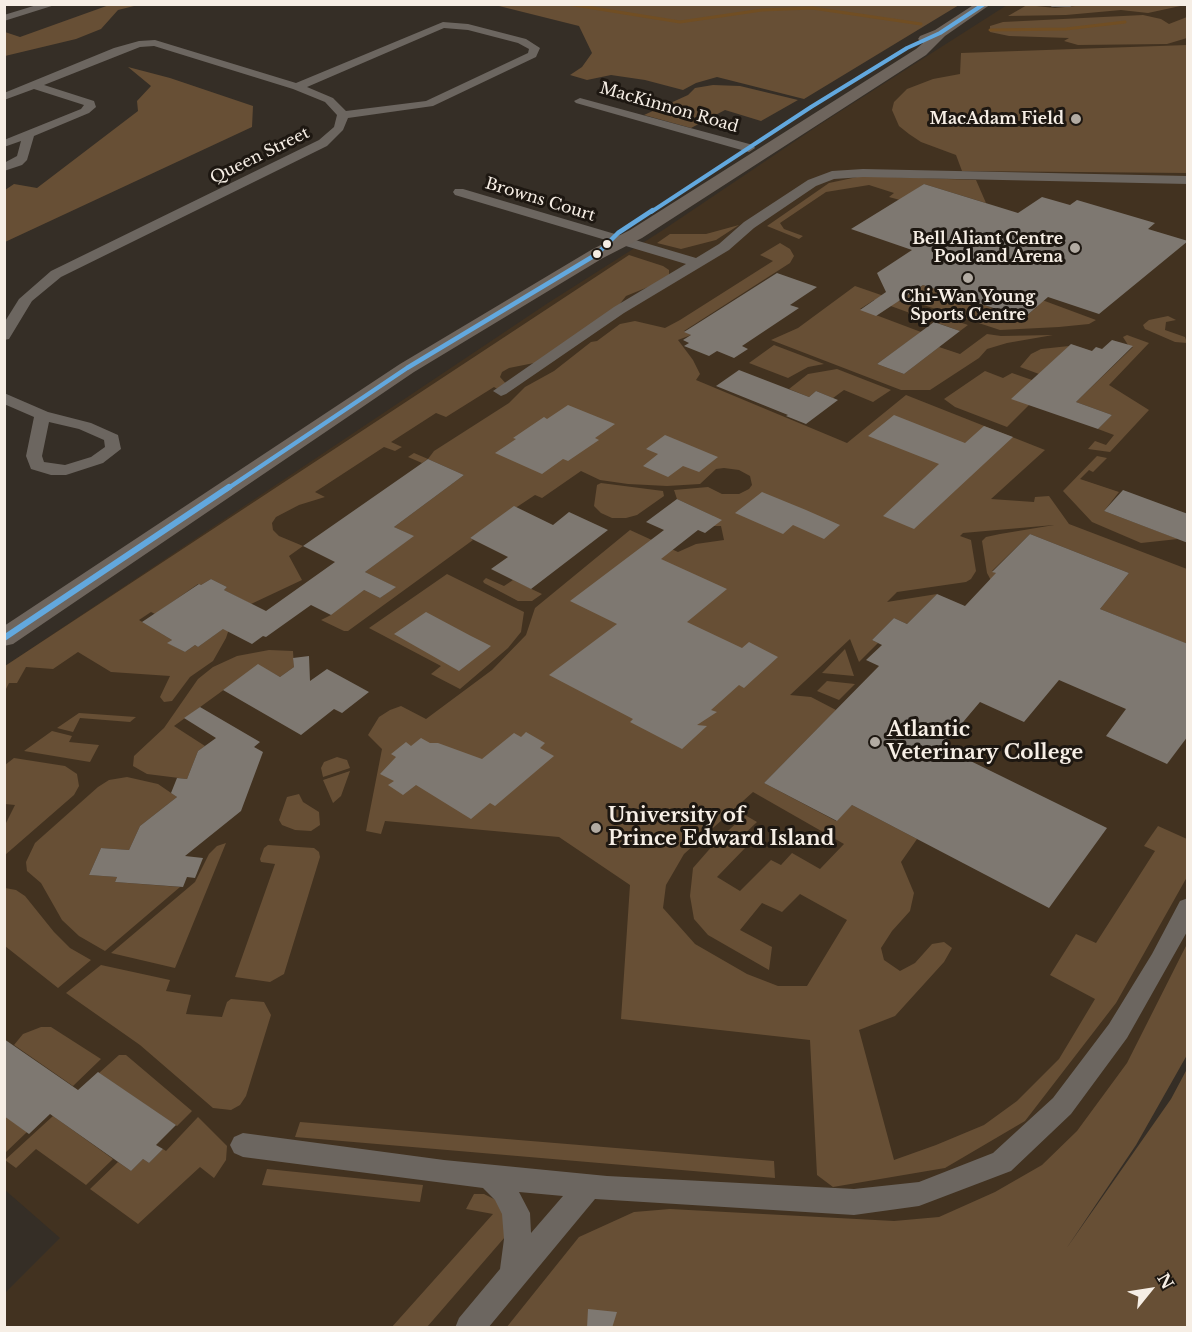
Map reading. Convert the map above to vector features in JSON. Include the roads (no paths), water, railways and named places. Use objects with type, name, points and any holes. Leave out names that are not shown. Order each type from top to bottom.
[{"type":"main road","points":[[612,244],[749,148],[907,48],[940,33],[985,4]]},
{"type":"main road","points":[[4,638],[407,368],[921,52],[940,33]]},
{"type":"street","points":[[4,18],[53,4]]},
{"type":"street","points":[[1052,4],[1070,4]]},
{"type":"street","points":[[4,97],[118,50],[139,44],[162,45],[297,87],[329,100],[343,115],[429,104],[531,55],[535,48],[522,41],[468,27],[443,25],[297,87]]},
{"type":"street","points":[[4,144],[85,111],[90,103],[34,85]]},
{"type":"street","name":"MacKinnon Road","points":[[580,101],[749,148]]},
{"type":"street","name":"Queen Street","points":[[4,336],[26,299],[56,274],[323,143],[339,128],[343,115]]},
{"type":"street","points":[[4,167],[18,162],[23,157],[29,134]]},
{"type":"street","points":[[501,391],[619,310],[724,247],[749,225],[812,183],[832,175],[863,173],[1188,180]]},
{"type":"street","name":"Browns Court","points":[[459,192],[612,244]]},
{"type":"street","points":[[612,244],[674,255],[724,247]]},
{"type":"street","points":[[612,244],[692,266]]},
{"type":"street","points":[[674,255],[692,266]]},
{"type":"street","points":[[4,398],[42,415],[85,426],[112,438],[113,449],[97,460],[66,470],[51,470],[37,465],[34,456],[42,415]]},
{"type":"street","points":[[243,1145],[490,1177],[590,1186],[854,1202],[919,1194],[1002,1162],[1062,1106],[1118,1031],[1160,961],[1188,907]]},
{"type":"street","points":[[490,1177],[505,1191],[516,1213],[518,1239],[514,1275]]},
{"type":"street","points":[[469,1328],[590,1186]]},
{"type":"waterway","points":[[568,4],[680,22],[762,10],[812,8],[921,24]]},
{"type":"waterway","points":[[990,30],[1066,29],[1125,22]]},
{"type":"place","name":"MacAdam Field","points":[[1076,119]]},
{"type":"place","name":"Bell Aliant Centre Pool and Arena","points":[[1075,248]]},
{"type":"place","name":"Chi-Wan Young Sports Centre","points":[[968,278]]},
{"type":"place","name":"Atlantic Veterinary College","points":[[875,742]]},
{"type":"place","name":"University of Prince Edward Island","points":[[596,828]]}]
